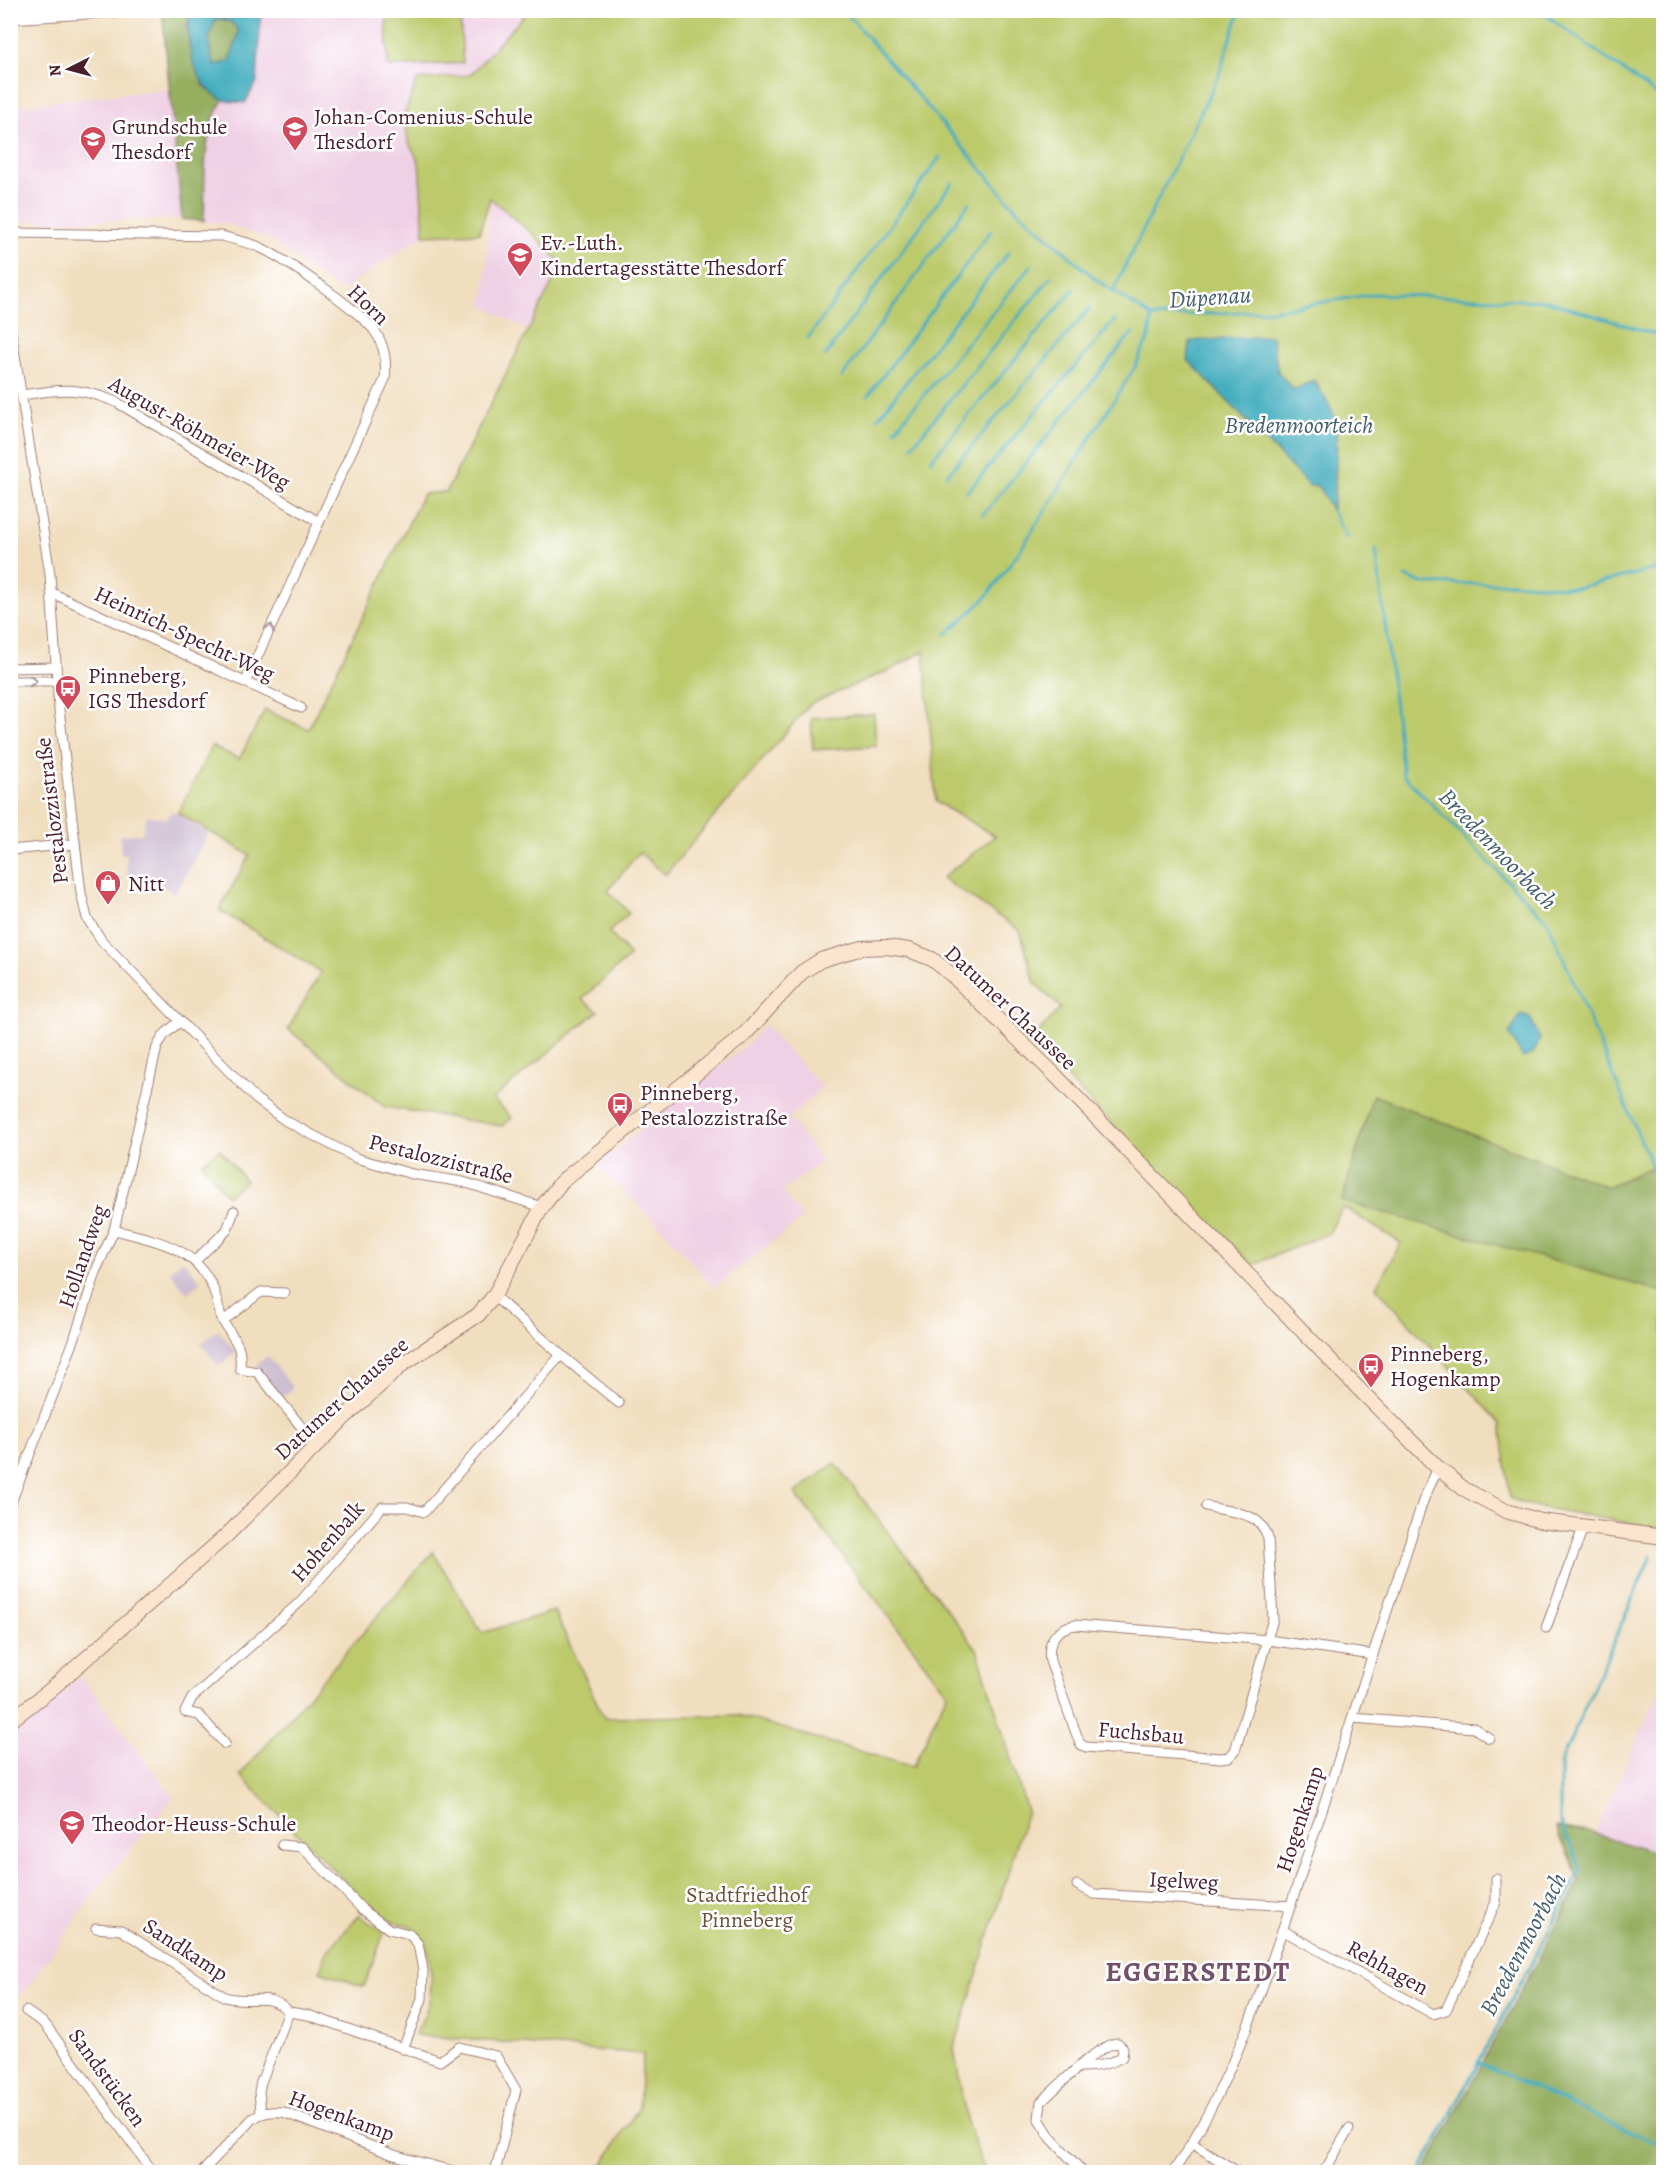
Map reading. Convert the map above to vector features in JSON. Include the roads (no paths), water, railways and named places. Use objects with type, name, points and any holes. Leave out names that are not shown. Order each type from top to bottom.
[{"type":"street","points":[[10,19],[150,10]]},
{"type":"street","name":"Horn","points":[[10,233],[221,236],[255,245],[273,254],[364,320],[375,331],[387,363],[385,379],[246,681]]},
{"type":"street","name":"Pestalozzistraße","points":[[10,324],[52,592],[56,681],[75,844],[87,918],[102,941],[256,1099],[311,1135],[356,1158],[412,1174],[463,1182],[543,1207]]},
{"type":"street","name":"August-Röhmeier-Weg","points":[[22,395],[64,389],[89,391],[116,402],[319,522]]},
{"type":"street","name":"Heinrich-Specht-Weg","points":[[52,592],[301,708]]},
{"type":"street","points":[[10,668],[56,667]]},
{"type":"street","points":[[10,681],[56,681]]},
{"type":"street","points":[[10,850],[75,844]]},
{"type":"street","name":"Datumer Chaussee","points":[[10,1721],[67,1676],[227,1535],[316,1445],[403,1364],[478,1315],[494,1296],[543,1207],[562,1181],[743,1036],[802,972],[821,960],[862,948],[886,947],[909,950],[932,959],[952,975],[1039,1060],[1438,1468],[1464,1489],[1506,1511],[1582,1528],[1664,1537]]},
{"type":"street","name":"Hollandweg","points":[[10,1505],[73,1343],[98,1266],[114,1230],[157,1047],[164,1035],[180,1021]]},
{"type":"street","points":[[195,1261],[227,1230],[234,1211]]},
{"type":"street","points":[[114,1230],[170,1245],[195,1261],[213,1288],[223,1321],[242,1349],[240,1369],[257,1372],[316,1445]]},
{"type":"street","points":[[223,1321],[261,1292],[285,1293]]},
{"type":"street","points":[[494,1296],[619,1403]]},
{"type":"street","name":"Hohenbalk","points":[[225,1744],[199,1715],[185,1712],[192,1698],[300,1602],[382,1507],[407,1507],[424,1512],[561,1355]]},
{"type":"street","name":"Hogenkamp","points":[[1173,2172],[1193,2144],[1234,2057],[1282,1930],[1423,1501],[1438,1468]]},
{"type":"street","name":"Fuchsbau","points":[[1206,1506],[1228,1513],[1246,1514],[1257,1519],[1264,1527],[1268,1538],[1273,1619],[1268,1640],[1235,1751],[1229,1757],[1221,1758],[1086,1747],[1080,1744],[1050,1661],[1048,1648],[1054,1635],[1063,1627],[1075,1624],[1268,1640],[1373,1655]]},
{"type":"street","points":[[1546,1628],[1582,1528]]},
{"type":"street","points":[[1353,1718],[1474,1728],[1489,1738]]},
{"type":"street","points":[[282,1845],[302,1847],[362,1909],[389,1929],[409,1934],[418,1944],[423,1970],[422,1999],[404,2049]]},
{"type":"street","name":"Rehhagen","points":[[1282,1930],[1433,2014],[1446,2010],[1496,1902],[1496,1879]]},
{"type":"street","name":"Igelweg","points":[[1077,1885],[1094,1894],[1291,1905]]},
{"type":"street","name":"Sandkamp","points":[[96,1928],[122,1930],[225,1997],[238,2001],[273,1999],[289,2012],[308,2015],[440,2061],[459,2047],[496,2056],[516,2090],[495,2172]]},
{"type":"street","name":"Sandstücken","points":[[26,2011],[45,2024],[153,2172]]},
{"type":"street","points":[[261,2112],[259,2092],[261,2082],[289,2012]]},
{"type":"street","points":[[1082,2067],[1041,2102],[1039,2119],[1052,2138],[1083,2172]]},
{"type":"street","name":"Hogenkamp","points":[[202,2172],[242,2128],[261,2112],[283,2112],[394,2155],[456,2172]]},
{"type":"street","points":[[1324,2172],[1349,2129]]},
{"type":"street","points":[[1193,2144],[1238,2172]]},
{"type":"water","points":[[191,11],[261,11],[257,82],[245,103],[221,99],[203,83],[192,60],[188,35]],"holes":[[[217,18],[231,22],[239,31],[230,61],[215,66],[209,47],[211,30]]]},
{"type":"water","name":"Bredenmoorteich","points":[[1272,336],[1278,372],[1294,390],[1314,380],[1330,406],[1336,422],[1332,511],[1318,486],[1309,486],[1188,360],[1190,341]]},
{"type":"water","points":[[1521,1014],[1531,1019],[1540,1039],[1533,1054],[1523,1058],[1509,1034]]},
{"type":"waterway","name":"Düpenau","points":[[844,10],[1016,209],[1098,281],[1152,317],[1274,310],[1374,294],[1547,301],[1664,337]]},
{"type":"waterway","points":[[1113,291],[1219,75],[1240,10]]},
{"type":"waterway","points":[[1539,10],[1664,100]]},
{"type":"waterway","points":[[808,338],[940,157]]},
{"type":"waterway","points":[[825,356],[952,183]]},
{"type":"waterway","points":[[842,377],[969,203]]},
{"type":"waterway","points":[[868,396],[991,231]]},
{"type":"waterway","points":[[878,418],[1009,252]]},
{"type":"waterway","points":[[895,430],[1031,266]]},
{"type":"waterway","points":[[912,446],[1051,277]]},
{"type":"waterway","points":[[931,460],[1073,290]]},
{"type":"waterway","points":[[947,475],[1090,308]]},
{"type":"waterway","points":[[946,634],[984,600],[1021,549],[1135,367],[1149,337],[1152,317]]},
{"type":"waterway","points":[[967,492],[1115,320]]},
{"type":"waterway","points":[[983,515],[1133,332]]},
{"type":"waterway","points":[[1332,511],[1347,538]]},
{"type":"waterway","name":"Breedenmoorbach","points":[[1376,549],[1403,775],[1548,922],[1664,1195]]},
{"type":"waterway","points":[[1405,577],[1426,584],[1513,583],[1577,588],[1664,567]]},
{"type":"waterway","name":"Breedenmoorbach","points":[[1662,1520],[1664,1508]]},
{"type":"waterway","name":"Breedenmoorbach","points":[[1420,2172],[1581,1870],[1560,1821],[1560,1764],[1651,1556]]},
{"type":"waterway","points":[[1478,2062],[1664,2147]]},
{"type":"place","name":"Johan-Comenius-Schule Thesdorf","points":[[295,152]]},
{"type":"place","name":"Grundschule Thesdorf","points":[[93,162]]},
{"type":"place","name":"Ev.-Luth. Kindertagesstätte Thesdorf","points":[[520,278]]},
{"type":"place","name":"Pinneberg, IGS Thesdorf","points":[[68,711]]},
{"type":"place","name":"Nitt","points":[[108,906]]},
{"type":"place","name":"Pinneberg, Pestalozzistraße","points":[[620,1128]]},
{"type":"place","name":"Pinneberg, Hogenkamp","points":[[1371,1389]]},
{"type":"place","name":"Theodor-Heuss-Schule","points":[[72,1846]]},
{"type":"district","name":"EGGERSTEDT","points":[[1198,1971]]},
{"type":"park label","name":"Stadtfriedhof Pinneberg","points":[[747,1907]]}]
